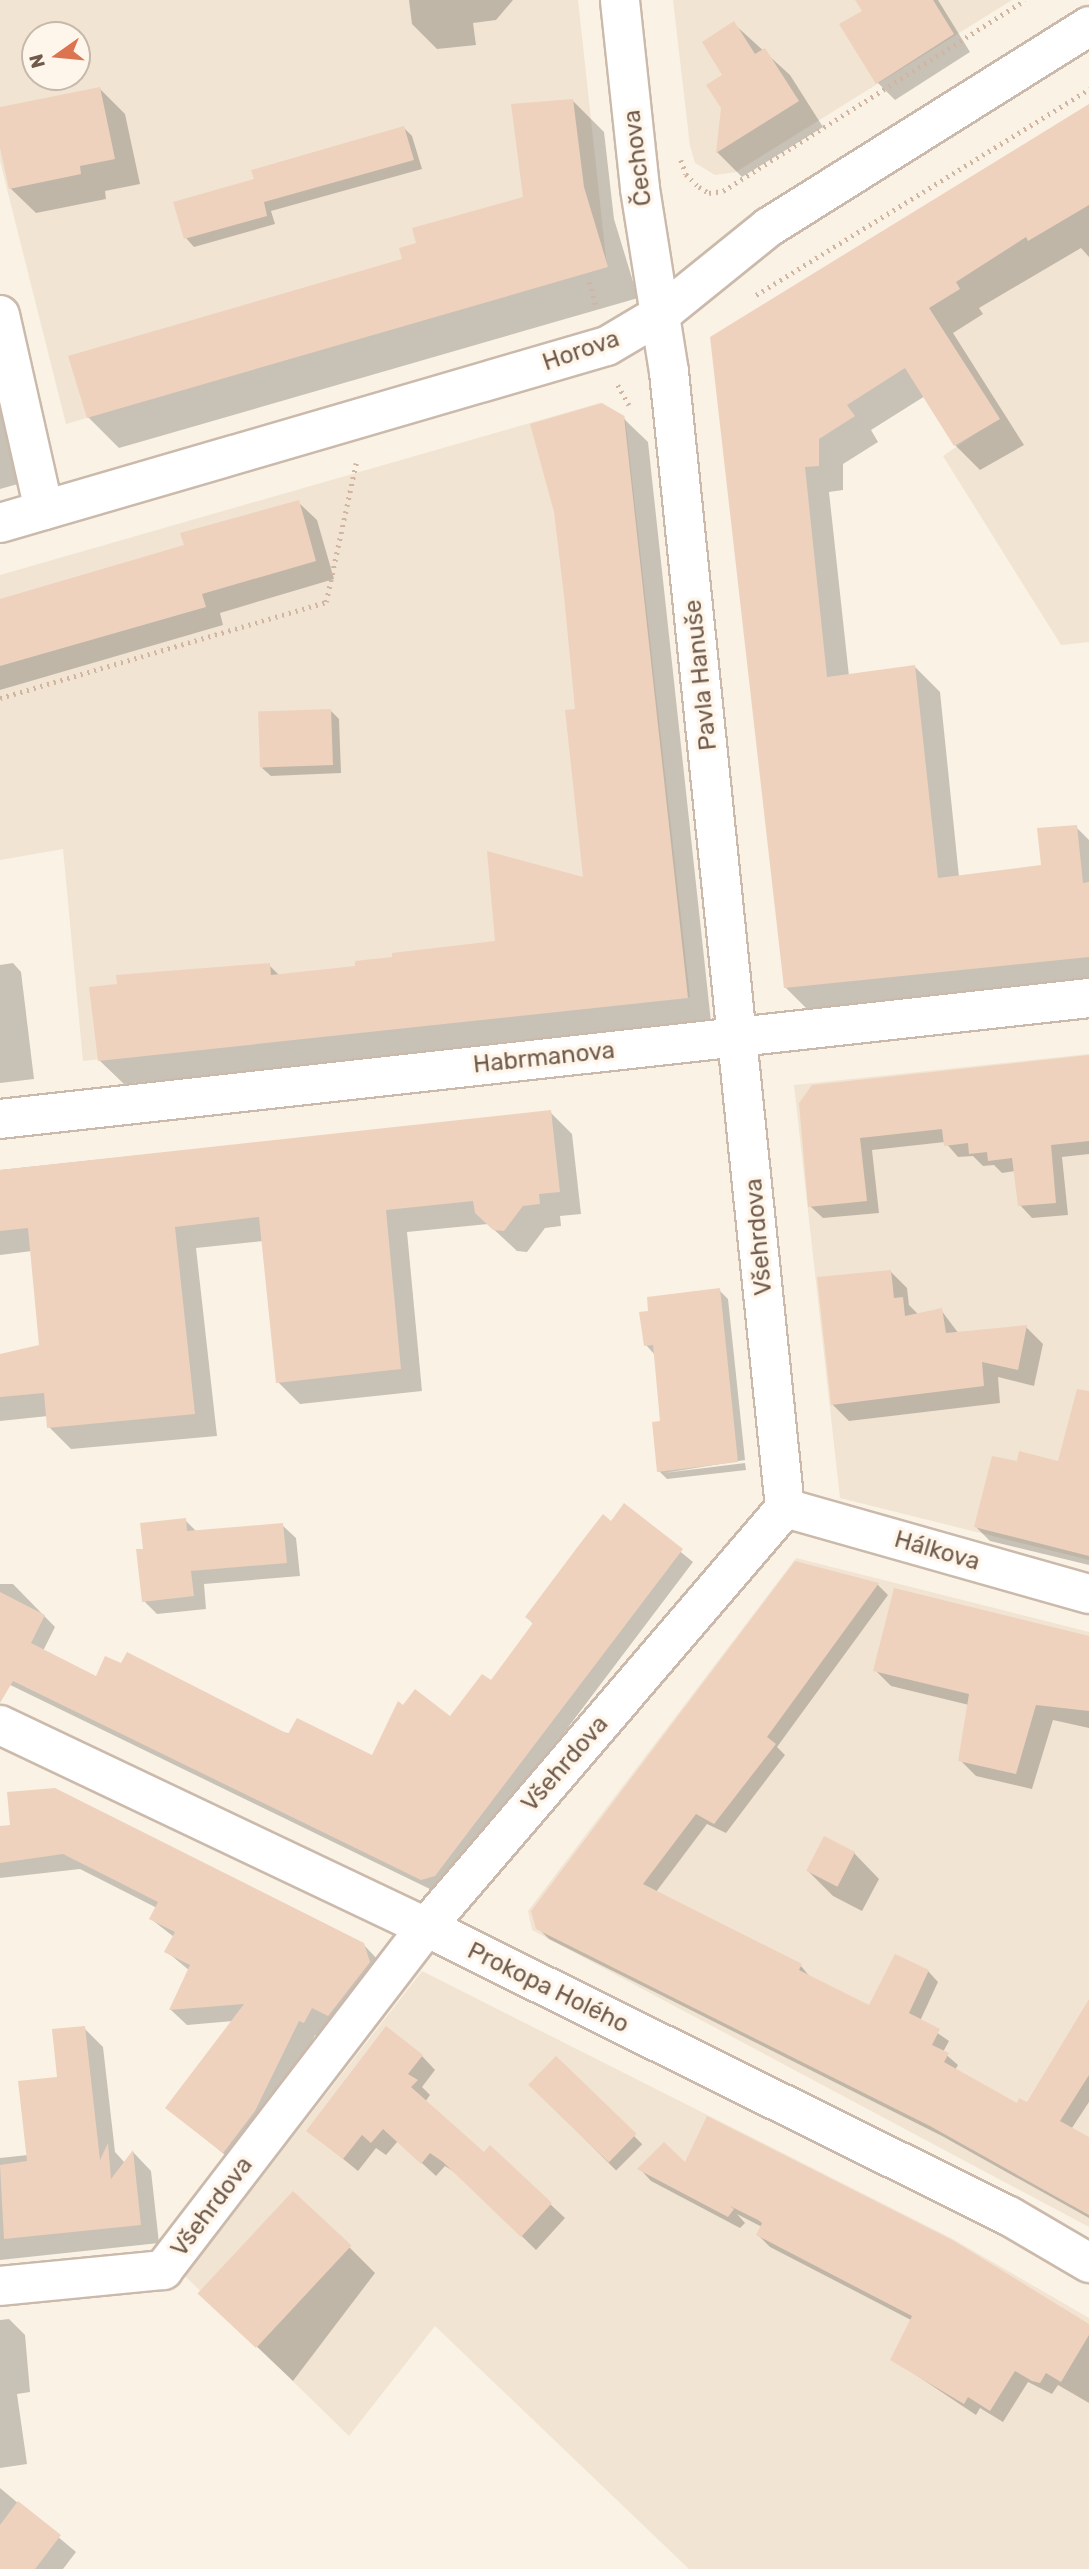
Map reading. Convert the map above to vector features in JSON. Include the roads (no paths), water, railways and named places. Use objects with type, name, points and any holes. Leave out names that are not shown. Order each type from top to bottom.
[{"type":"street","name":"Čechova","points":[[620,0],[640,188],[661,314]]},
{"type":"street","name":"Horova","points":[[0,523],[597,350],[661,314],[769,227],[1089,26]]},
{"type":"street","name":"Pavla Hanuše","points":[[661,314],[739,1036]]},
{"type":"street","points":[[0,315],[44,510]]},
{"type":"street","name":"Habrmanova","points":[[0,1119],[1089,998]]},
{"type":"street","name":"Všehrdova","points":[[0,2286],[163,2270],[426,1927],[785,1508],[739,1036]]},
{"type":"street","name":"Hálkova","points":[[785,1508],[1089,1594]]},
{"type":"street","name":"Prokopa Holého","points":[[0,1725],[426,1927],[1009,2216],[1089,2263]]}]
